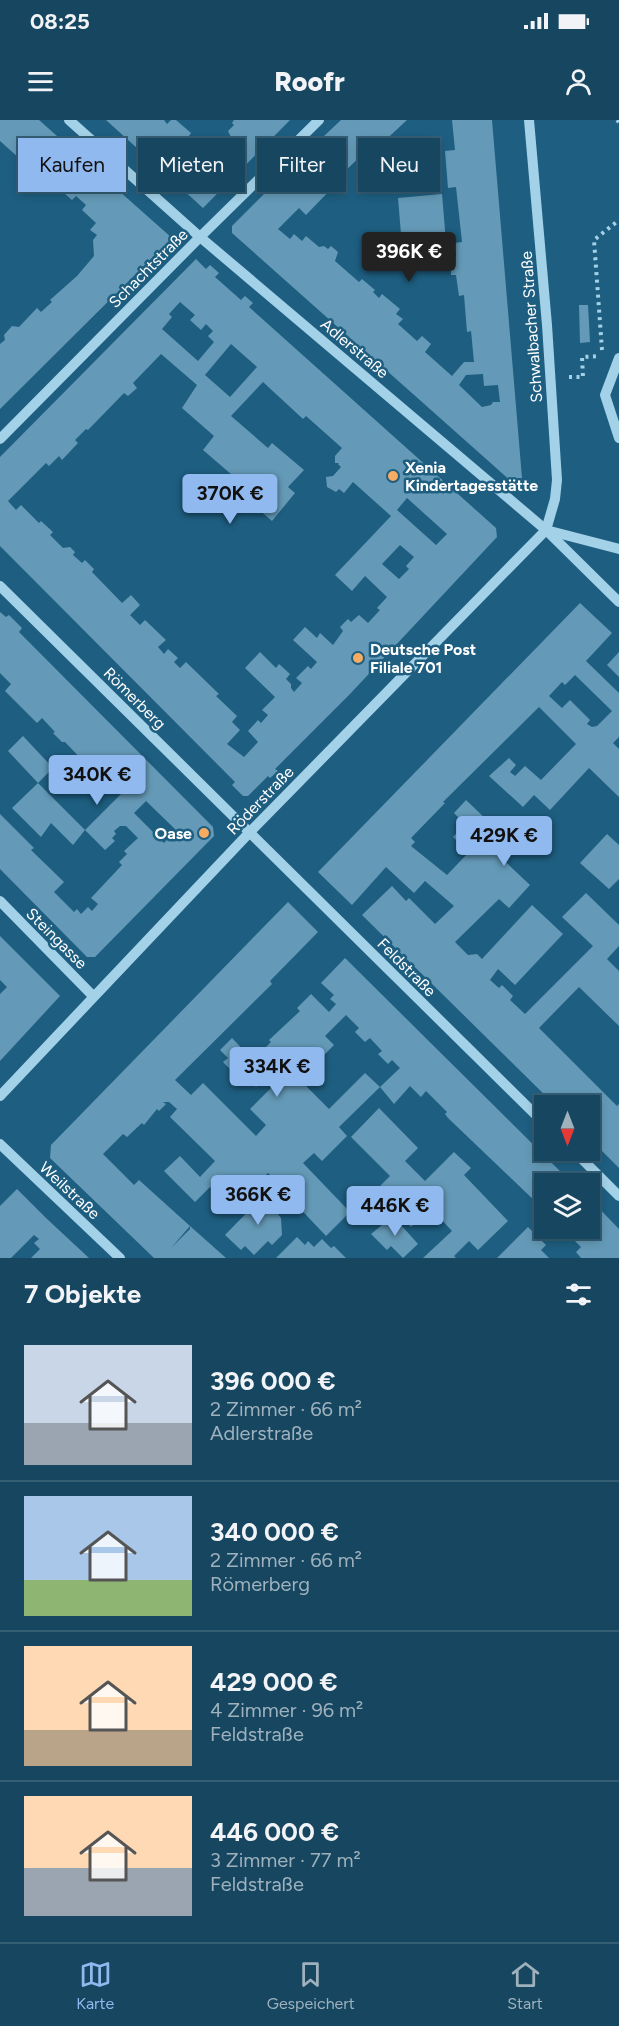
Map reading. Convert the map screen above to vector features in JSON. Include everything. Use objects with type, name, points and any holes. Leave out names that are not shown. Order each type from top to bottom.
[{"type":"street","name":"Adlerstraße","points":[[69,120],[200,237],[546,530],[619,602]]},
{"type":"street","name":"Schachtstraße","points":[[0,439],[319,120]]},
{"type":"street","name":"Schwalbacher Straße","points":[[529,120],[547,325],[557,480],[555,499],[546,530]]},
{"type":"street","points":[[619,358],[605,395],[619,438]]},
{"type":"street","points":[[546,530],[619,549]]},
{"type":"street","name":"Röderstraße","points":[[0,1096],[249,833],[546,530]]},
{"type":"street","name":"Römerberg","points":[[0,586],[249,833]]},
{"type":"street","name":"Feldstraße","points":[[249,833],[534,1113]]},
{"type":"street","name":"Steingasse","points":[[0,902],[93,996]]},
{"type":"street","name":"Weilstraße","points":[[0,1144],[120,1258]]},
{"type":"street","points":[[584,1161],[619,1196]]},
{"type":"path","points":[[583,377],[582,357],[602,356],[594,240],[619,220]]},
{"type":"building","points":[[0,120],[39,120],[59,138],[18,138],[18,157],[0,141]]},
{"type":"building","points":[[106,120],[164,120],[167,124],[171,120],[176,120],[191,133],[187,138],[138,138],[138,149]]},
{"type":"building","points":[[234,120],[290,120],[272,138],[257,138],[257,153],[245,166],[245,138],[230,138],[228,131],[234,125],[232,123]]},
{"type":"building","points":[[341,120],[407,120],[388,138],[358,138],[358,159],[346,170],[346,138],[319,138]]},
{"type":"building","points":[[452,120],[492,120],[522,478],[513,483],[232,233],[232,226],[266,192],[328,192],[306,215],[299,208],[278,229],[290,239],[294,234],[302,241],[306,236],[319,247],[324,246],[328,249],[331,246],[338,252],[335,261],[359,282],[362,279],[375,290],[373,292],[379,298],[382,294],[400,309],[396,314],[403,319],[398,324],[417,341],[422,336],[431,344],[425,352],[452,376],[464,362],[474,362],[471,331],[467,332],[464,295],[459,296],[456,275],[451,275],[451,264],[455,264],[454,256],[456,256],[454,243],[462,242],[456,187],[448,188],[445,151],[455,150]],"holes":[[[483,374],[484,386],[498,385],[500,402],[493,402],[491,405],[482,407],[459,385],[466,375]]]},
{"type":"building","points":[[63,192],[120,192],[172,238],[0,409],[0,344],[5,340],[4,335],[12,326],[19,327],[37,308],[41,312],[94,256],[93,240],[97,235],[90,230],[96,223],[82,210],[86,205],[76,196],[72,200]]},
{"type":"building","points":[[185,192],[219,192],[203,208]]},
{"type":"building","points":[[442,194],[446,242],[402,246],[398,198]]},
{"type":"building","points":[[196,259],[206,269],[210,265],[219,273],[215,277],[241,300],[245,296],[253,303],[249,307],[496,528],[497,537],[350,694],[275,769],[278,771],[270,778],[268,776],[248,796],[243,796],[232,785],[235,782],[0,546],[0,457]],"holes":[[[180,302],[195,315],[190,320],[201,330],[206,324],[213,331],[208,336],[214,342],[198,361],[162,329],[172,317],[169,314]],[[231,344],[257,367],[230,397],[205,375]],[[161,354],[197,385],[182,408],[214,436],[203,450],[253,493],[248,500],[272,521],[295,493],[288,487],[304,470],[272,443],[268,448],[231,416],[263,382],[303,419],[306,416],[342,448],[335,456],[335,463],[339,463],[341,467],[333,476],[326,477],[327,487],[336,492],[339,489],[344,493],[353,482],[391,516],[335,575],[352,591],[365,576],[387,597],[377,608],[380,610],[368,623],[359,615],[351,622],[348,619],[340,627],[343,631],[333,645],[320,633],[317,638],[305,627],[293,640],[317,662],[311,669],[308,666],[296,678],[302,683],[294,692],[286,679],[290,674],[279,664],[276,668],[260,652],[245,668],[275,697],[262,710],[268,715],[261,723],[258,720],[248,731],[258,742],[244,757],[227,744],[240,730],[232,722],[237,716],[216,696],[219,694],[186,662],[180,668],[174,662],[178,658],[168,649],[164,654],[158,647],[166,640],[145,620],[140,625],[130,615],[140,605],[131,595],[122,603],[92,572],[94,569],[85,560],[82,563],[73,555],[75,552],[70,547],[63,548],[50,535],[53,532],[41,521],[39,523],[21,505],[16,510],[8,501],[46,463],[49,466],[59,456],[62,460],[78,443],[75,440],[124,393],[128,396],[137,388],[133,383]],[[407,498],[447,534],[436,545],[397,510]],[[400,545],[414,557],[406,566],[409,569],[399,579],[382,564]]]},
{"type":"building","points":[[579,305],[588,305],[590,342],[580,343]]},
{"type":"building","points":[[580,603],[612,633],[586,661],[619,693],[619,737],[613,743],[619,749],[619,797],[589,768],[550,810],[534,795],[523,807],[489,776],[509,758],[516,765],[510,772],[515,776],[525,766],[541,780],[576,744],[539,707],[443,802],[445,803],[411,838],[415,842],[411,846],[447,875],[469,852],[453,837],[465,824],[454,813],[466,800],[487,820],[475,833],[530,885],[509,908],[499,899],[455,942],[468,955],[477,954],[482,959],[532,905],[563,934],[515,985],[498,969],[490,980],[499,988],[502,985],[513,996],[510,1000],[525,1014],[593,946],[562,917],[586,893],[619,925],[619,946],[607,959],[619,971],[619,1026],[579,987],[539,1028],[617,1106],[619,1104],[619,1168],[600,1149],[600,1095],[545,1095],[362,915],[392,886],[406,901],[409,898],[435,924],[454,906],[425,881],[414,893],[386,867],[352,905],[318,872]],"holes":[[[575,675],[612,711],[597,726],[592,727],[587,724],[590,720],[570,700],[562,708],[549,696],[562,682],[565,685]]]},
{"type":"building","points":[[0,612],[6,617],[9,615],[22,628],[19,632],[213,827],[214,836],[95,957],[87,957],[0,869],[0,814],[34,848],[31,850],[64,882],[54,892],[74,912],[77,909],[81,914],[88,907],[92,911],[98,904],[91,898],[122,865],[119,862],[127,854],[124,851],[138,838],[126,826],[120,826],[114,831],[116,834],[112,838],[115,841],[105,850],[85,830],[121,794],[102,775],[104,772],[94,760],[88,766],[53,733],[55,732],[42,718],[37,723],[5,691],[11,684],[0,673]],"holes":[[[146,801],[176,830],[164,843],[134,813]]]},
{"type":"building","points":[[619,652],[619,677],[607,665]]},
{"type":"building","points":[[23,736],[53,768],[38,783],[8,751]]},
{"type":"building","points":[[38,783],[85,830],[73,845],[51,823],[41,837],[12,808]]},
{"type":"building","points":[[607,834],[619,845],[619,879],[609,889],[580,863]]},
{"type":"building","points":[[288,902],[318,932],[270,981],[272,984],[175,1080],[191,1095],[203,1083],[256,1136],[266,1125],[250,1109],[276,1083],[268,1075],[256,1087],[237,1068],[233,1072],[223,1062],[228,1058],[220,1050],[232,1038],[253,1060],[271,1042],[269,1040],[300,1011],[297,1008],[311,994],[329,1012],[336,1004],[330,999],[334,995],[321,983],[345,958],[534,1145],[534,1161],[550,1161],[562,1173],[534,1173],[534,1200],[448,1118],[445,1114],[447,1112],[426,1091],[421,1097],[410,1086],[394,1104],[380,1087],[339,1127],[347,1136],[322,1161],[314,1153],[303,1163],[350,1212],[326,1236],[292,1200],[294,1198],[268,1173],[239,1203],[229,1193],[223,1199],[210,1187],[195,1202],[164,1171],[180,1156],[200,1177],[215,1161],[170,1117],[177,1109],[169,1102],[163,1102],[166,1104],[159,1111],[157,1109],[144,1125],[142,1123],[127,1137],[123,1134],[103,1154],[134,1185],[139,1180],[226,1258],[154,1258],[50,1158],[51,1145]],"holes":[[[346,1015],[359,1028],[355,1032],[365,1042],[370,1038],[382,1051],[378,1054],[388,1064],[392,1060],[400,1068],[380,1087],[365,1073],[329,1109],[302,1082],[297,1086],[290,1079],[296,1074],[307,1072],[334,1045],[325,1036]],[[190,1226],[190,1229],[171,1248]]]},
{"type":"building","points":[[0,936],[60,996],[0,1061],[0,994],[7,987],[0,980]]},
{"type":"building","points":[[379,1108],[418,1148],[405,1161],[425,1181],[454,1152],[471,1168],[464,1175],[508,1221],[478,1250],[469,1241],[454,1256],[456,1258],[423,1258],[452,1231],[441,1219],[444,1216],[434,1205],[411,1227],[394,1209],[393,1212],[375,1191],[390,1176],[351,1137]]},
{"type":"building","points":[[17,1189],[89,1258],[31,1258],[40,1249],[34,1243],[39,1239],[34,1235],[11,1258],[0,1258],[0,1206]]},
{"type":"building","points":[[265,1194],[275,1203],[278,1199],[285,1205],[277,1213],[281,1218],[282,1235],[272,1245],[268,1241],[254,1255],[245,1246],[241,1250],[225,1235]]},
{"type":"building","points":[[600,1209],[619,1229],[619,1258],[581,1258],[576,1252],[581,1247],[573,1239],[600,1239]]},
{"type":"building","points":[[393,1216],[418,1244],[403,1258],[391,1246],[387,1250],[371,1234]]},
{"type":"building","points":[[528,1227],[534,1233],[534,1239],[540,1239],[546,1245],[541,1250],[549,1258],[497,1258]]},
{"type":"building","points":[[297,1237],[305,1245],[308,1241],[314,1247],[322,1239],[331,1248],[334,1246],[346,1258],[276,1258]]},
{"type":"place","name":"Xenia Kindertagesstätte","points":[[393,476]]},
{"type":"place","name":"Deutsche Post Filiale 701","points":[[358,658]]},
{"type":"place","name":"Oase","points":[[204,833]]}]
